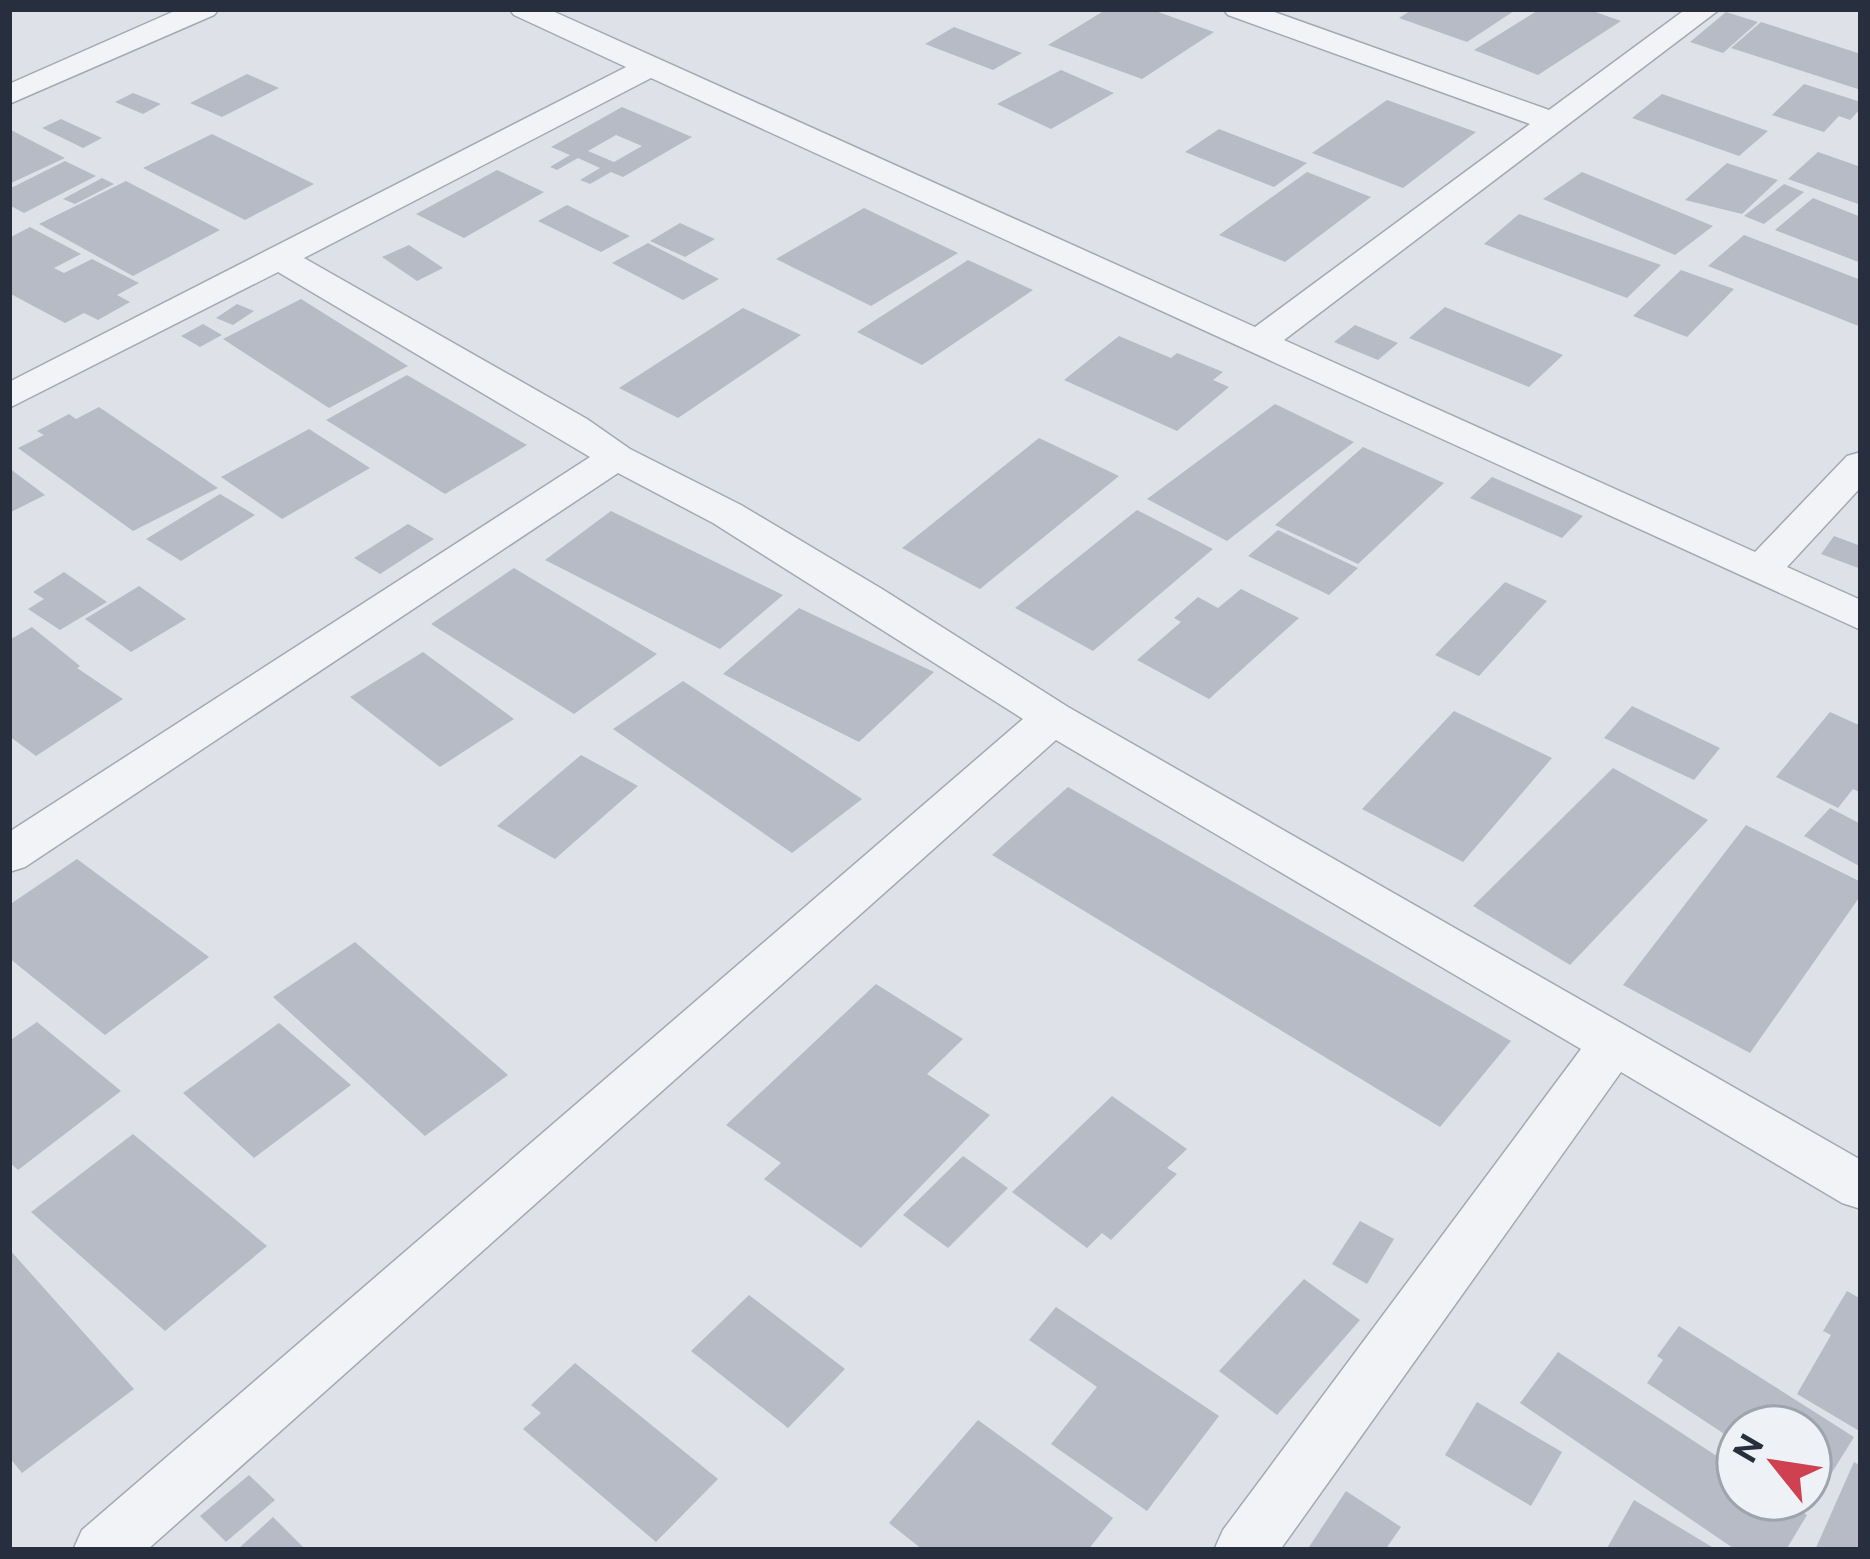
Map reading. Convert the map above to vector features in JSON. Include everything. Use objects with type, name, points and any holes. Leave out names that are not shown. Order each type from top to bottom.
[{"type":"street","points":[[9,95],[204,9]]},
{"type":"street","points":[[524,9],[1861,616]]},
{"type":"street","points":[[1238,9],[1553,122]]},
{"type":"street","points":[[1256,344],[1705,9]]},
{"type":"street","points":[[9,397],[650,66]]},
{"type":"street","points":[[278,258],[574,428],[616,457],[743,524],[1053,718],[1861,1187]]},
{"type":"street","points":[[9,855],[616,457]]},
{"type":"street","points":[[1761,570],[1861,464]]},
{"type":"street","points":[[103,1550],[1053,718]]},
{"type":"street","points":[[1244,1550],[1615,1042]]},
{"type":"building","points":[[1107,9],[1150,9],[1214,32],[1142,79],[1048,45]]},
{"type":"building","points":[[1413,9],[1517,9],[1467,42],[1399,18]]},
{"type":"building","points":[[1540,9],[1587,9],[1621,21],[1538,75],[1474,50]]},
{"type":"building","points":[[1726,12],[1758,22],[1723,53],[1690,42]]},
{"type":"building","points":[[1761,22],[1861,54],[1861,90],[1731,48]]},
{"type":"building","points":[[954,27],[1022,53],[993,70],[925,44]]},
{"type":"building","points":[[1061,70],[1114,93],[1051,129],[997,104]]},
{"type":"building","points":[[247,74],[279,88],[222,117],[190,103]]},
{"type":"building","points":[[1804,84],[1861,102],[1861,108],[1850,120],[1839,116],[1824,132],[1772,115]]},
{"type":"building","points":[[133,93],[161,104],[143,114],[115,102]]},
{"type":"building","points":[[1662,94],[1768,131],[1739,156],[1632,118]]},
{"type":"building","points":[[1387,100],[1476,132],[1403,188],[1312,153]]},
{"type":"building","points":[[622,107],[692,137],[623,177],[611,172],[590,184],[580,180],[600,168],[578,158],[557,170],[550,167],[570,155],[551,147]],"holes":[[[616,135],[642,146],[614,162],[588,151]]]},
{"type":"building","points":[[61,119],[102,138],[83,148],[42,128]]},
{"type":"building","points":[[9,129],[65,158],[9,184]]},
{"type":"building","points":[[1219,129],[1307,163],[1274,187],[1185,152]]},
{"type":"building","points":[[212,134],[314,184],[245,220],[143,168]]},
{"type":"building","points":[[1818,152],[1861,167],[1861,205],[1788,179]]},
{"type":"building","points":[[65,161],[96,176],[24,213],[9,205],[9,189]]},
{"type":"building","points":[[1727,163],[1778,180],[1742,214],[1685,200]]},
{"type":"building","points":[[497,170],[544,192],[464,238],[416,214]]},
{"type":"building","points":[[1307,172],[1371,197],[1285,262],[1219,235]]},
{"type":"building","points":[[1582,172],[1713,226],[1675,255],[1543,199]]},
{"type":"building","points":[[102,178],[114,184],[75,204],[63,199]]},
{"type":"building","points":[[126,181],[220,230],[133,276],[39,224]]},
{"type":"building","points":[[1784,184],[1804,192],[1764,224],[1744,216]]},
{"type":"building","points":[[1813,198],[1861,217],[1861,263],[1775,230]]},
{"type":"building","points":[[567,205],[630,236],[601,252],[538,221]]},
{"type":"building","points":[[864,208],[958,253],[871,306],[776,259]]},
{"type":"building","points":[[1519,214],[1661,265],[1627,298],[1484,244]]},
{"type":"building","points":[[680,223],[715,239],[685,257],[650,241]]},
{"type":"building","points":[[30,227],[81,254],[54,268],[64,273],[92,259],[139,283],[117,295],[130,302],[98,320],[84,313],[65,323],[9,293],[9,238]]},
{"type":"building","points":[[1744,235],[1861,280],[1861,327],[1708,266]]},
{"type":"building","points":[[648,243],[719,279],[683,300],[612,263]]},
{"type":"building","points":[[409,245],[443,268],[417,281],[382,257]]},
{"type":"building","points":[[968,260],[1033,290],[922,365],[857,332]]},
{"type":"building","points":[[1681,270],[1734,289],[1687,337],[1633,316]]},
{"type":"building","points":[[301,299],[408,366],[329,408],[223,339]]},
{"type":"building","points":[[237,304],[254,311],[233,325],[216,318]]},
{"type":"building","points":[[1445,307],[1563,355],[1529,387],[1409,338]]},
{"type":"building","points":[[743,308],[801,335],[678,418],[619,388]]},
{"type":"building","points":[[203,324],[222,335],[200,347],[181,336]]},
{"type":"building","points":[[1355,325],[1398,343],[1378,360],[1334,342]]},
{"type":"building","points":[[1119,336],[1171,358],[1177,353],[1223,372],[1213,380],[1229,387],[1177,431],[1064,380]]},
{"type":"building","points":[[407,375],[527,445],[445,494],[326,420]]},
{"type":"building","points":[[1275,404],[1354,442],[1227,541],[1147,499]]},
{"type":"building","points":[[99,407],[218,488],[133,531],[18,448],[44,435],[37,431],[69,414],[76,419]]},
{"type":"building","points":[[309,429],[370,468],[282,519],[221,477]]},
{"type":"building","points":[[1039,438],[1119,476],[980,589],[902,548]]},
{"type":"building","points":[[1363,447],[1444,483],[1358,564],[1275,525]]},
{"type":"building","points":[[9,468],[45,495],[9,513]]},
{"type":"building","points":[[1492,477],[1583,516],[1562,538],[1470,498]]},
{"type":"building","points":[[220,494],[255,515],[181,561],[146,539]]},
{"type":"building","points":[[1137,510],[1213,549],[1093,651],[1015,608]]},
{"type":"building","points":[[611,511],[783,595],[720,649],[545,560]]},
{"type":"building","points":[[408,524],[434,539],[380,574],[354,558]]},
{"type":"building","points":[[1278,530],[1358,568],[1329,595],[1248,556]]},
{"type":"building","points":[[1834,536],[1861,546],[1861,569],[1821,554]]},
{"type":"building","points":[[514,568],[657,654],[574,714],[431,624]]},
{"type":"building","points":[[64,572],[107,602],[60,630],[28,609],[44,599],[33,592]]},
{"type":"building","points":[[1505,582],[1547,601],[1479,676],[1435,655]]},
{"type":"building","points":[[139,586],[186,619],[131,652],[85,619]]},
{"type":"building","points":[[1241,589],[1299,618],[1209,699],[1137,660],[1181,622],[1174,618],[1198,597],[1218,608]]},
{"type":"building","points":[[799,608],[934,672],[859,742],[723,674]]},
{"type":"building","points":[[32,627],[80,666],[77,668],[123,699],[36,756],[9,736],[9,640]]},
{"type":"building","points":[[423,652],[514,719],[440,767],[350,697]]},
{"type":"building","points":[[683,681],[862,799],[792,853],[613,729]]},
{"type":"building","points":[[1632,706],[1720,748],[1694,780],[1604,738]]},
{"type":"building","points":[[1454,711],[1552,758],[1463,862],[1362,809]]},
{"type":"building","points":[[1830,712],[1861,726],[1861,793],[1853,789],[1838,808],[1776,777]]},
{"type":"building","points":[[581,755],[638,786],[555,859],[497,826]]},
{"type":"building","points":[[1613,768],[1708,820],[1570,965],[1473,906]]},
{"type":"building","points":[[1068,787],[1511,1041],[1440,1127],[992,855]]},
{"type":"building","points":[[1830,808],[1861,824],[1861,867],[1804,836]]},
{"type":"building","points":[[1746,825],[1861,882],[1861,895],[1750,1053],[1623,985]]},
{"type":"building","points":[[77,859],[209,957],[105,1035],[9,958],[9,905]]},
{"type":"building","points":[[355,942],[508,1075],[425,1136],[273,997]]},
{"type":"building","points":[[876,984],[963,1039],[927,1074],[990,1115],[861,1248],[764,1179],[781,1163],[726,1125]]},
{"type":"building","points":[[37,1022],[121,1091],[18,1170],[9,1162],[9,1041]]},
{"type":"building","points":[[279,1023],[351,1085],[254,1158],[183,1093]]},
{"type":"building","points":[[1112,1096],[1187,1149],[1167,1168],[1177,1174],[1111,1240],[1102,1233],[1087,1248],[1012,1192]]},
{"type":"building","points":[[133,1134],[267,1246],[165,1331],[31,1212]]},
{"type":"building","points":[[963,1156],[1008,1188],[948,1248],[903,1215]]},
{"type":"building","points":[[1360,1221],[1394,1239],[1367,1284],[1332,1264]]},
{"type":"building","points":[[9,1249],[134,1389],[22,1473],[9,1457]]},
{"type":"building","points":[[1304,1279],[1360,1320],[1277,1415],[1219,1371]]},
{"type":"building","points":[[1847,1291],[1861,1299],[1861,1432],[1834,1416],[1834,1403],[1812,1403],[1797,1394],[1831,1335],[1823,1331]]},
{"type":"building","points":[[749,1295],[845,1369],[788,1428],[691,1351]]},
{"type":"building","points":[[1056,1307],[1219,1416],[1147,1511],[1051,1444],[1097,1387],[1029,1340]]},
{"type":"building","points":[[1679,1326],[1800,1403],[1714,1403],[1714,1427],[1647,1383],[1663,1360],[1657,1356]]},
{"type":"building","points":[[1558,1352],[1714,1454],[1714,1523],[1802,1523],[1786,1550],[1736,1550],[1520,1403]]},
{"type":"building","points":[[575,1363],[718,1479],[656,1542],[523,1429],[541,1413],[531,1405]]},
{"type":"building","points":[[1477,1402],[1562,1452],[1531,1506],[1445,1455]]},
{"type":"building","points":[[978,1420],[1113,1518],[1088,1550],[923,1550],[889,1523]]},
{"type":"building","points":[[1834,1424],[1854,1437],[1834,1469]]},
{"type":"building","points":[[1854,1462],[1861,1466],[1861,1550],[1815,1550],[1827,1523],[1834,1523],[1834,1507]]},
{"type":"building","points":[[249,1475],[275,1500],[226,1542],[200,1516]]},
{"type":"building","points":[[1346,1491],[1401,1527],[1385,1550],[1309,1547]]},
{"type":"building","points":[[1634,1500],[1717,1550],[1606,1550]]},
{"type":"building","points":[[273,1517],[306,1550],[237,1550]]}]
